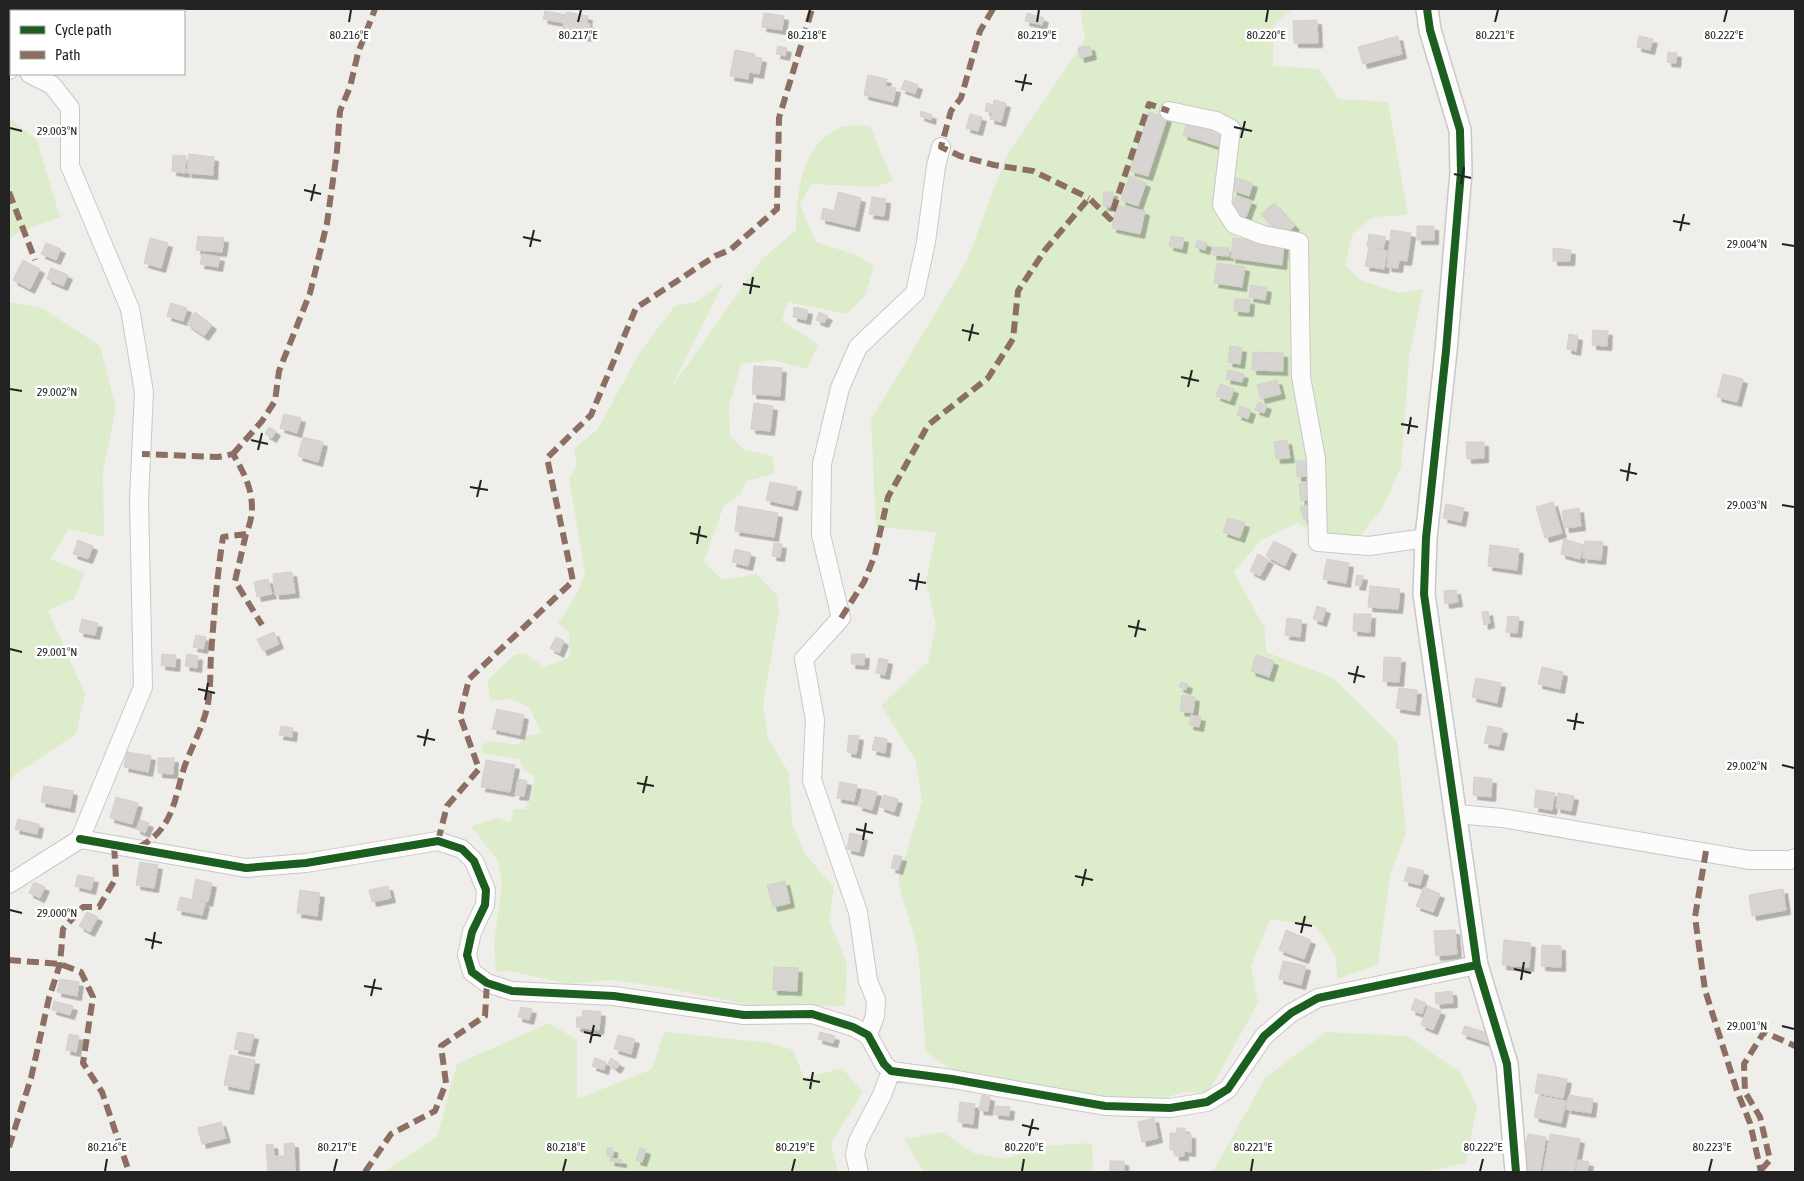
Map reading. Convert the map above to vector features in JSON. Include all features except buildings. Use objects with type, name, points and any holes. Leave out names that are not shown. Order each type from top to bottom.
[{"type":"street","points":[[1427,9],[1430,30],[1460,130],[1461,172],[1446,351],[1426,538],[1424,594],[1477,965],[1507,1064],[1516,1172]]},
{"type":"street","points":[[9,884],[80,839],[143,687],[139,500],[144,392],[130,309],[70,166],[70,108],[52,85],[32,75]]},
{"type":"street","points":[[1169,111],[1216,121],[1231,129],[1222,205],[1234,224],[1263,235],[1300,242],[1301,377],[1316,459],[1318,542],[1369,546],[1426,538]]},
{"type":"street","points":[[868,1035],[876,1016],[876,1000],[868,980],[858,912],[812,780],[815,720],[804,659],[841,618],[820,535],[822,464],[840,388],[858,347],[915,292],[926,242],[936,166],[941,147]]},
{"type":"street","points":[[1456,814],[1502,818],[1749,860],[1790,860],[1795,858]]},
{"type":"street","points":[[80,839],[246,868],[306,863],[438,840],[462,849],[474,861],[486,890],[485,904],[472,932],[467,955],[472,972],[487,983],[512,991],[614,996],[744,1015],[812,1014],[853,1027],[868,1035],[884,1064],[891,1071],[952,1079],[1105,1106],[1170,1108],[1207,1102],[1228,1088],[1264,1036],[1291,1013],[1318,998],[1477,965]]},
{"type":"street","points":[[859,1172],[856,1155],[858,1141],[882,1095],[891,1071]]},
{"type":"green space","points":[[1080,9],[1293,9],[1274,24],[1273,66],[1319,69],[1338,99],[1388,102],[1408,215],[1373,217],[1353,233],[1345,265],[1360,280],[1399,293],[1423,289],[1409,357],[1401,467],[1383,507],[1355,542],[1333,541],[1297,523],[1261,540],[1234,572],[1265,629],[1266,652],[1333,678],[1397,741],[1406,833],[1390,874],[1378,965],[1337,979],[1336,956],[1316,926],[1270,919],[1251,966],[1258,1003],[1208,1093],[1182,1092],[1142,1107],[968,1081],[926,1052],[918,950],[898,881],[922,801],[916,761],[881,705],[928,662],[936,625],[926,581],[936,532],[876,527],[871,419],[967,261],[1006,157],[1085,39]]},
{"type":"green space","points":[[9,118],[37,140],[60,217],[17,233],[9,240]]},
{"type":"green space","points":[[870,126],[893,181],[875,187],[811,184],[800,205],[816,242],[856,255],[874,266],[865,296],[847,314],[788,302],[782,321],[818,344],[807,369],[773,360],[741,364],[729,406],[730,437],[745,450],[773,456],[774,474],[746,481],[740,495],[724,505],[704,562],[722,580],[756,574],[777,595],[779,611],[763,705],[768,738],[789,773],[792,823],[804,853],[834,887],[829,920],[847,964],[845,1006],[751,1005],[656,986],[610,980],[568,984],[510,971],[496,972],[494,943],[502,882],[497,860],[471,826],[497,818],[510,822],[514,809],[525,809],[531,796],[535,776],[524,770],[519,759],[481,753],[483,744],[492,741],[517,745],[527,736],[542,734],[529,707],[511,699],[490,701],[488,680],[514,655],[524,653],[544,667],[570,657],[569,632],[558,623],[576,596],[585,574],[569,479],[577,466],[574,449],[598,429],[639,353],[675,306],[696,302],[724,282],[671,388],[762,259],[796,230],[803,172],[816,146],[826,136],[839,128]]},
{"type":"green space","points":[[9,302],[42,308],[100,346],[116,409],[103,471],[104,537],[69,529],[50,559],[85,573],[74,599],[48,610],[85,694],[76,734],[14,775],[9,786]]},
{"type":"green space","points":[[549,1023],[577,1040],[577,1099],[652,1069],[664,1032],[771,1043],[793,1050],[804,1078],[842,1068],[863,1092],[831,1143],[838,1172],[384,1172],[437,1137],[457,1064]]},
{"type":"green space","points":[[1326,1032],[1407,1036],[1460,1072],[1477,1106],[1466,1163],[1423,1172],[1209,1172],[1214,1170],[1265,1078]]},
{"type":"green space","points":[[943,1132],[973,1153],[1005,1159],[1043,1146],[1092,1143],[1093,1172],[924,1172],[904,1139]]},
{"type":"marked path","points":[[233,454],[262,421],[275,401],[279,371],[310,293],[327,223],[337,151],[340,111],[350,87],[358,53],[375,9]]},
{"type":"marked path","points":[[438,841],[447,806],[479,769],[460,716],[469,679],[573,581],[547,458],[591,415],[636,308],[715,256],[730,250],[777,209],[779,118],[812,9]]},
{"type":"marked path","points":[[993,9],[980,31],[961,98],[951,111],[941,147],[960,156],[994,165],[1033,171],[1089,198]]},
{"type":"marked path","points":[[841,618],[864,582],[875,555],[888,497],[928,425],[988,378],[1013,339],[1018,291],[1045,250],[1089,198],[1110,219],[1149,104],[1169,111]]},
{"type":"marked path","points":[[9,192],[35,260]]},
{"type":"marked path","points":[[139,847],[150,840],[166,823],[184,768],[205,716],[209,695],[211,655],[223,537],[246,534],[252,513],[248,483],[233,454],[218,457],[142,454]]},
{"type":"marked path","points":[[246,534],[235,581],[262,625]]},
{"type":"marked path","points":[[9,1147],[31,1078],[49,998],[60,964],[63,929],[83,907],[99,907],[116,878],[114,844]]},
{"type":"marked path","points":[[1706,851],[1695,917],[1705,990],[1737,1091],[1750,1123],[1761,1172]]},
{"type":"marked path","points":[[9,960],[60,964],[81,972],[93,997],[83,1063],[102,1092],[129,1172]]},
{"type":"marked path","points":[[365,1172],[391,1134],[435,1111],[446,1083],[441,1046],[485,1016],[487,983]]},
{"type":"marked path","points":[[1761,1170],[1770,1160],[1760,1117],[1745,1092],[1744,1064],[1764,1032],[1795,1046]]},
{"type":"cycle path","points":[[1427,9],[1430,30],[1460,130],[1461,172],[1446,351],[1426,538],[1424,594],[1477,965],[1507,1064],[1516,1172]]},
{"type":"cycle path","points":[[80,839],[246,868],[306,863],[438,841],[462,849],[474,861],[486,890],[485,905],[472,932],[467,955],[472,972],[487,983],[512,991],[614,996],[744,1015],[812,1014],[853,1027],[868,1035],[884,1064],[891,1071],[952,1079],[1105,1106],[1170,1108],[1207,1102],[1228,1089],[1264,1036],[1291,1013],[1318,998],[1477,965]]}]
